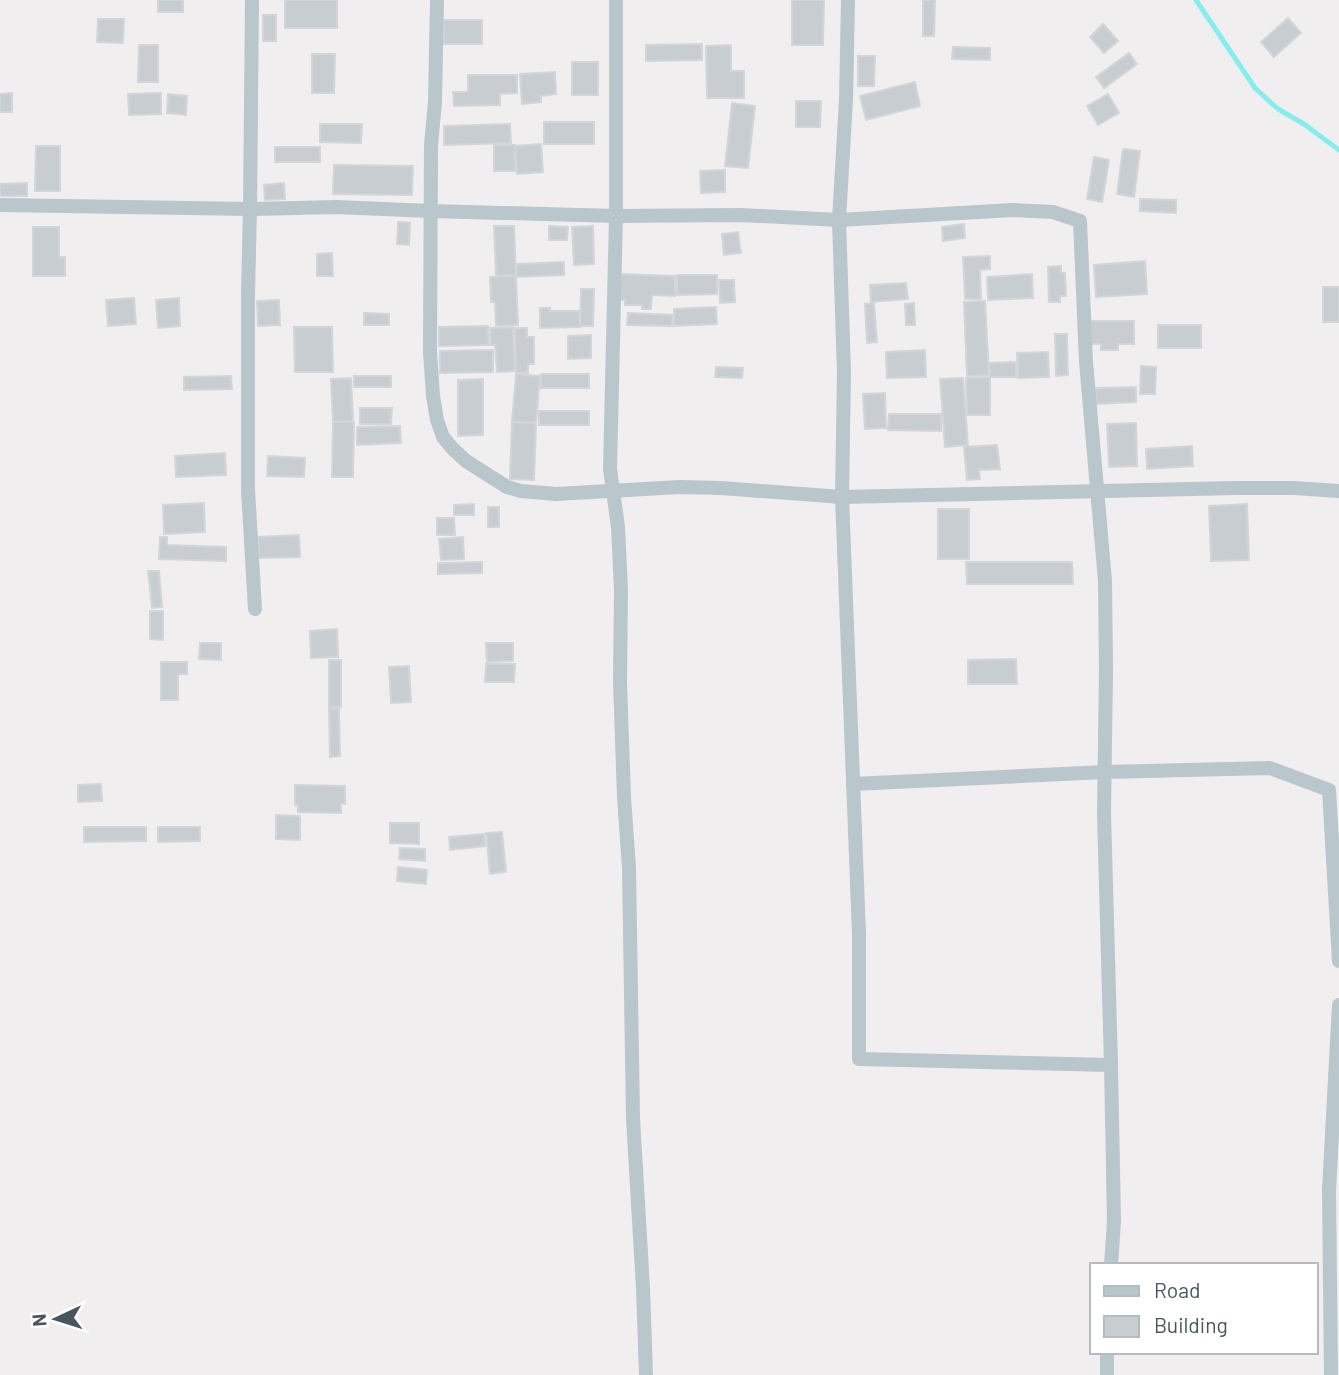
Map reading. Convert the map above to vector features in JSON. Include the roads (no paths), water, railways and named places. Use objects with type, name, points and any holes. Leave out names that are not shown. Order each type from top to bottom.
[{"type":"street","points":[[252,0],[248,490],[255,609]]},
{"type":"street","points":[[438,0],[431,145],[430,352],[433,396],[443,437],[466,461],[507,487],[556,494],[680,487],[842,497],[1294,488],[1339,491]]},
{"type":"street","points":[[616,0],[616,216],[610,468],[618,527],[621,591],[620,682],[629,868],[633,1118],[646,1375]]},
{"type":"street","points":[[848,0],[839,220],[844,372],[842,497],[859,934],[859,1059],[1111,1065]]},
{"type":"street","points":[[0,205],[250,209],[335,206],[431,211],[616,216],[740,215],[839,220],[1013,210],[1053,212],[1080,221],[1086,362],[1105,581],[1104,814],[1114,1221],[1111,1263]]},
{"type":"street","points":[[853,784],[1105,772],[1270,768],[1329,790],[1339,961]]},
{"type":"street","points":[[1331,1375],[1329,1190],[1339,1004]]},
{"type":"street","points":[[1107,1354],[1107,1375]]},
{"type":"waterway","points":[[1196,0],[1255,88],[1278,109],[1339,150]]}]
